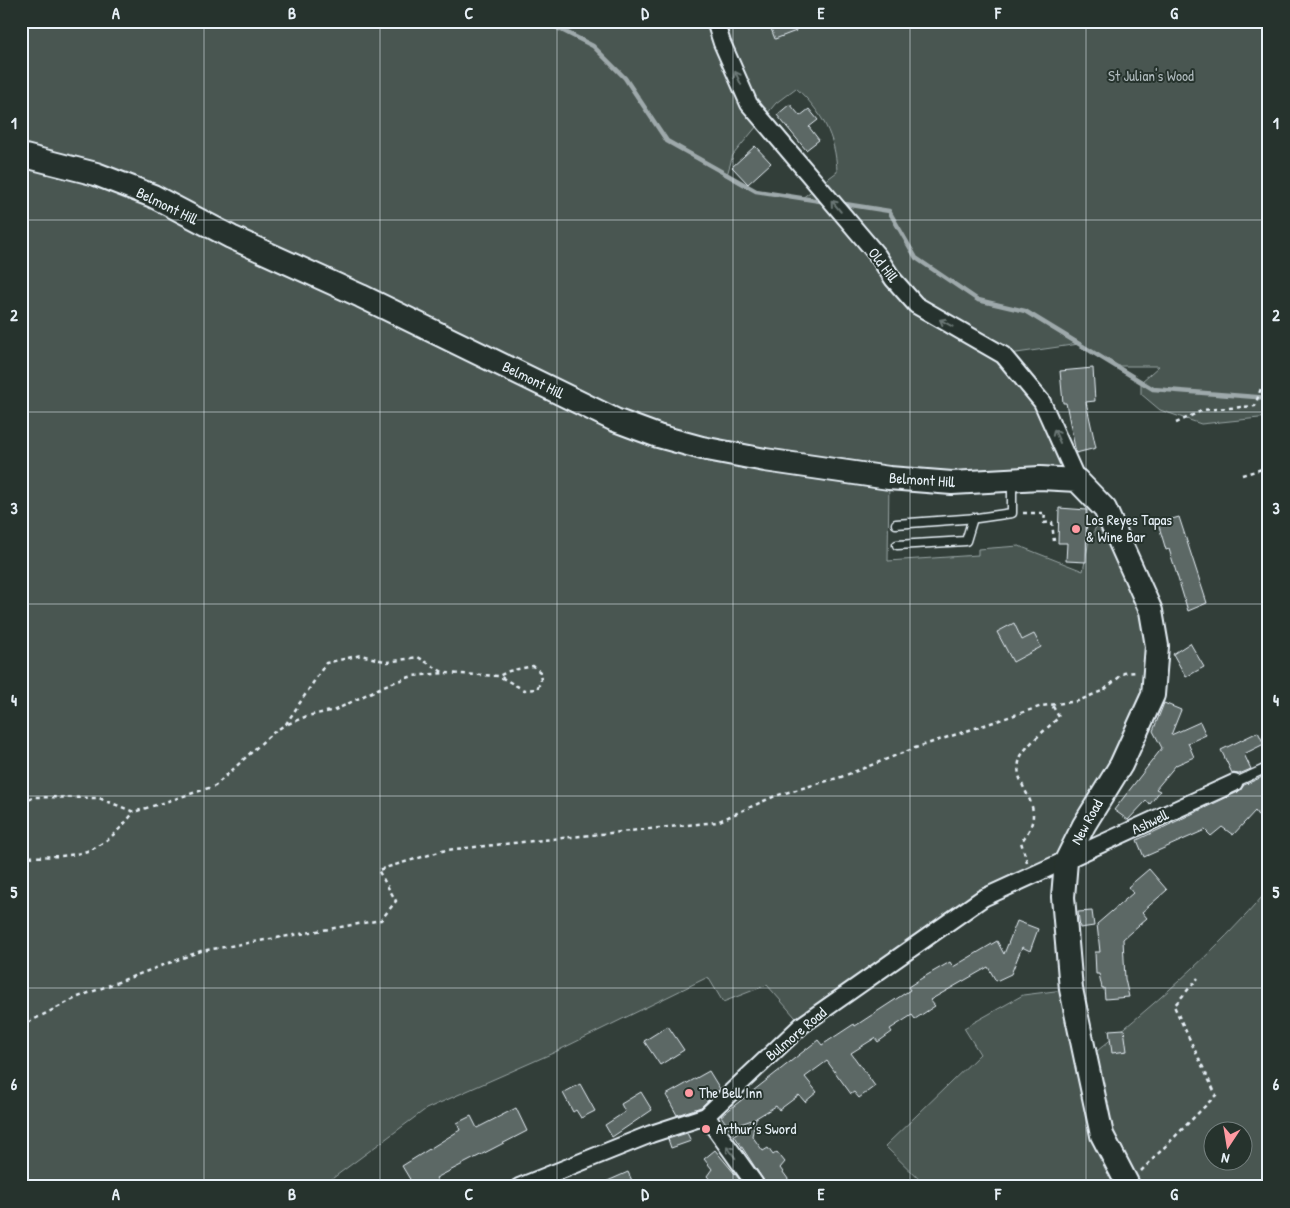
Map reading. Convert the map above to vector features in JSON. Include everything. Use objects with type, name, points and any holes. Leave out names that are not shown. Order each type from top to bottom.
[{"type":"main road","name":"Belmont Hill","points":[[21,156],[96,174],[153,196],[231,238],[361,296],[615,420],[658,436],[765,460],[889,478],[952,483],[1012,479],[1076,480]]},
{"type":"main road","name":"New Road","points":[[1076,480],[1105,509],[1138,578],[1151,611],[1157,646],[1153,695],[1121,765],[1084,826],[1066,861],[1063,897],[1070,989],[1102,1134],[1129,1187]]},
{"type":"street","name":"Old Hill","points":[[715,21],[722,43],[750,104],[878,256],[893,279],[916,305],[1003,355],[1042,402],[1076,480]]},
{"type":"street","name":"Ashwell","points":[[1066,861],[1234,784]]},
{"type":"street","name":"Bulmore Road","points":[[519,1187],[651,1134],[706,1116],[807,1020],[982,898],[1066,861]]},
{"type":"street","points":[[706,1116],[757,1187]]},
{"type":"lane","points":[[896,524],[1012,513],[1012,479]]},
{"type":"lane","points":[[897,545],[966,541],[973,518]]},
{"type":"lane","points":[[1234,784],[1269,767]]},
{"type":"path","points":[[1176,423],[1203,410],[1255,406],[1261,388],[1269,383]]},
{"type":"path","points":[[1242,475],[1269,467]]},
{"type":"path","points":[[1012,513],[1044,513],[1044,523],[1052,522],[1054,541]]},
{"type":"path","points":[[286,724],[326,663],[361,655],[388,662],[418,657],[444,673]]},
{"type":"path","points":[[21,857],[68,856],[89,851],[112,839],[134,812],[215,786],[270,735],[286,724],[307,716],[335,710],[386,684],[413,676],[444,673],[499,676],[524,690],[537,689],[541,681],[540,672],[532,666],[509,670],[499,676]]},
{"type":"path","points":[[21,1026],[78,997],[201,951],[382,920],[396,901],[378,870],[446,850],[717,822],[775,796],[840,777],[915,748],[1052,705],[1078,701],[1104,690],[1124,673],[1155,670]]},
{"type":"path","points":[[1038,874],[1024,859],[1021,842],[1032,828],[1033,808],[1017,771],[1022,755],[1059,717],[1052,705]]},
{"type":"path","points":[[21,803],[35,797],[99,798],[134,812]]},
{"type":"path","points":[[1154,1158],[1216,1095],[1174,1006],[1198,978]]},
{"type":"green space","name":"St Julian's Wood","points":[[21,21],[1269,21],[1269,417],[1201,424],[1160,410],[1141,394],[1141,382],[1159,366],[1115,366],[1079,344],[1003,355],[1042,402],[1077,480],[889,478],[888,561],[978,555],[978,549],[1019,546],[1083,571],[1089,541],[1105,509],[1137,578],[1153,695],[1066,861],[983,898],[802,1025],[767,985],[723,1002],[708,977],[553,1053],[426,1109],[321,1187],[21,1187]],"holes":[[[796,88],[826,125],[834,147],[837,172],[802,198],[756,191],[727,175],[733,155],[776,103]]]},
{"type":"green space","points":[[1269,889],[1269,1187],[927,1187],[885,1146],[980,1054],[964,1028],[1023,995],[1071,989],[1086,1060],[1182,979],[1227,935]]},
{"type":"building","points":[[768,21],[792,21],[796,31],[775,39]]},
{"type":"building","points":[[790,104],[800,116],[809,109],[818,120],[809,127],[819,140],[806,150],[777,115]]},
{"type":"building","points":[[755,146],[771,163],[748,184],[732,167]]},
{"type":"building","points":[[1093,368],[1095,401],[1086,402],[1096,448],[1076,453],[1066,403],[1063,403],[1060,371]]},
{"type":"building","points":[[1059,508],[1087,510],[1086,562],[1066,561],[1067,543],[1058,543]]},
{"type":"building","points":[[1179,517],[1207,603],[1188,611],[1169,549],[1166,550],[1158,523]]},
{"type":"building","points":[[1014,623],[1022,640],[1034,634],[1041,647],[1013,662],[997,632]]},
{"type":"building","points":[[1190,643],[1204,667],[1186,677],[1173,654]]},
{"type":"building","points":[[1164,703],[1181,710],[1171,735],[1200,722],[1206,735],[1188,743],[1194,757],[1176,765],[1156,789],[1160,791],[1150,804],[1146,801],[1128,820],[1114,810],[1162,748],[1153,731]]},
{"type":"building","points":[[1258,732],[1264,744],[1244,754],[1251,769],[1239,774],[1232,773],[1221,750]]},
{"type":"building","points":[[1269,774],[1269,812],[1259,817],[1255,811],[1233,835],[1222,827],[1211,836],[1205,830],[1144,857],[1137,840],[1238,792],[1244,785]]},
{"type":"building","points":[[1149,869],[1167,890],[1142,912],[1147,918],[1123,939],[1125,979],[1129,997],[1105,999],[1104,988],[1102,988],[1099,974],[1096,974],[1095,952],[1100,952],[1097,924],[1133,893],[1128,887]]},
{"type":"building","points":[[1092,911],[1094,926],[1080,928],[1078,912]]},
{"type":"building","points":[[1017,921],[1038,929],[1030,951],[1022,947],[1011,974],[996,981],[988,967],[930,1000],[935,1006],[915,1019],[912,1015],[890,1029],[892,1032],[878,1042],[875,1038],[851,1053],[875,1086],[859,1098],[854,1092],[851,1094],[827,1061],[805,1077],[817,1092],[805,1102],[799,1095],[779,1110],[776,1106],[756,1118],[752,1136],[763,1151],[768,1148],[773,1155],[777,1152],[785,1162],[780,1168],[794,1187],[768,1187],[734,1135],[755,1119],[729,1128],[721,1116],[818,1040],[822,1045],[854,1024],[855,1026],[910,990],[908,987],[922,978],[950,962],[953,967],[997,941],[1004,954]]},
{"type":"building","points":[[668,1026],[684,1050],[660,1065],[644,1041]]},
{"type":"building","points":[[1124,1029],[1127,1051],[1112,1053],[1109,1030]]},
{"type":"building","points":[[709,1071],[720,1089],[701,1107],[677,1115],[666,1095]]},
{"type":"building","points":[[580,1084],[595,1111],[581,1118],[576,1110],[573,1112],[563,1093]]},
{"type":"building","points":[[641,1092],[652,1110],[612,1137],[605,1125],[625,1112],[621,1104]]},
{"type":"building","points":[[516,1108],[527,1131],[436,1178],[438,1181],[427,1187],[424,1187],[421,1182],[414,1186],[402,1166],[460,1130],[457,1123],[471,1116],[477,1128]]},
{"type":"building","points":[[687,1133],[691,1141],[671,1148],[668,1139]]},
{"type":"building","points":[[715,1150],[745,1187],[716,1187],[707,1176],[712,1169],[704,1159]]},
{"type":"building","points":[[628,1172],[635,1187],[594,1187]]},
{"type":"waterway","points":[[544,21],[593,46],[625,78],[667,141],[756,191],[820,201]]},
{"type":"waterway","points":[[845,204],[889,211],[916,258],[978,300],[1025,311],[1153,389],[1269,398]]},
{"type":"place","name":"Los Reyes Tapas & Wine Bar","points":[[1076,529]]},
{"type":"place","name":"The Bell Inn","points":[[689,1093]]},
{"type":"place","name":"Arthur’s Sword","points":[[706,1129]]}]
